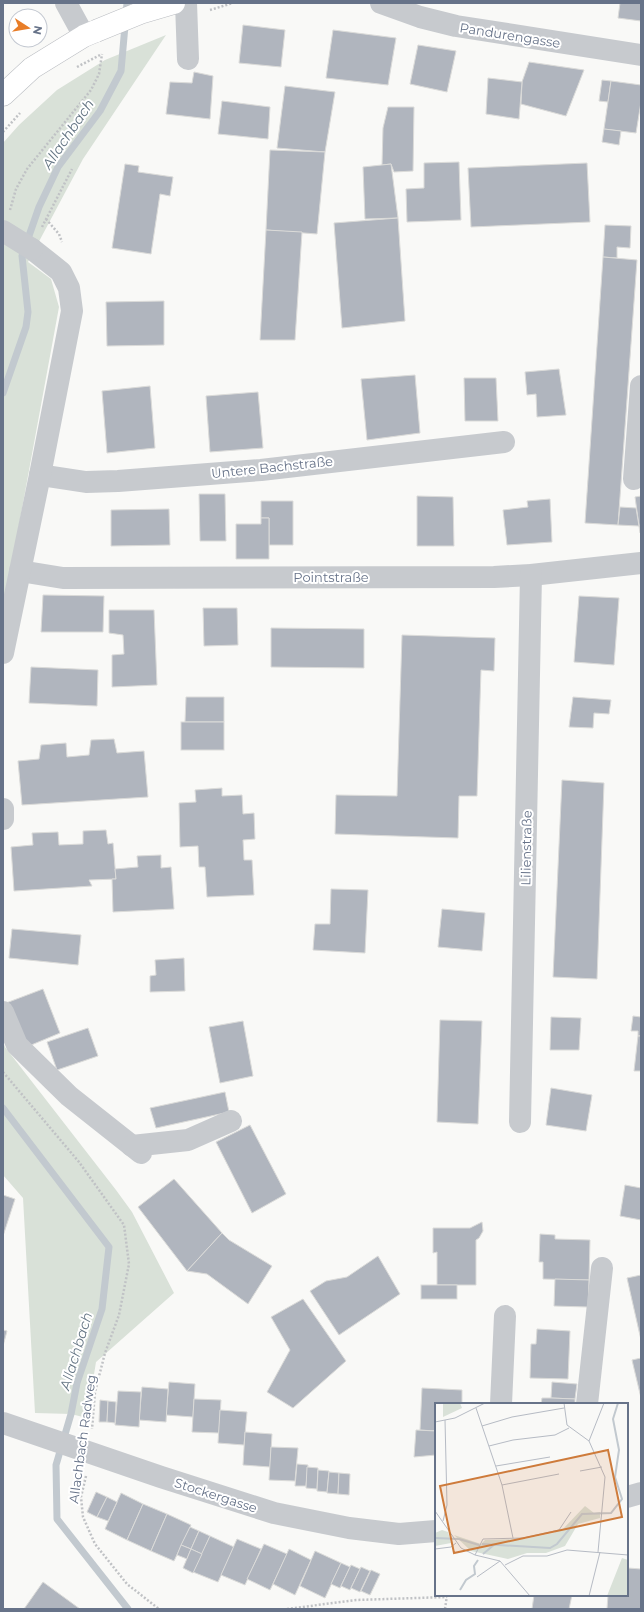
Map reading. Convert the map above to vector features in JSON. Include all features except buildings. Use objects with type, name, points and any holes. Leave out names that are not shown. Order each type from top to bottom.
[{"type":"main road","points":[[3,95],[32,68],[94,39],[140,13],[174,3]]},
{"type":"street","points":[[66,3],[94,39]]},
{"type":"street","points":[[186,3],[188,58]]},
{"type":"street","name":"Pandurengasse","points":[[381,3],[420,17],[456,26],[641,55]]},
{"type":"street","points":[[3,653],[72,311],[69,288],[61,272],[36,240],[6,223]]},
{"type":"street","points":[[634,479],[641,386]]},
{"type":"street","name":"Untere Bachstraße","points":[[40,475],[86,482],[118,481],[261,470],[504,442]]},
{"type":"street","name":"Pointstraße","points":[[20,572],[63,578],[494,577],[531,575],[641,563]]},
{"type":"street","name":"Lilienstraße","points":[[520,1122],[531,575]]},
{"type":"street","points":[[3,809],[3,819]]},
{"type":"street","points":[[3,1012],[18,1045],[69,1096],[137,1149],[188,1140],[231,1121]]},
{"type":"street","points":[[587,1403],[602,1268]]},
{"type":"street","points":[[501,1403],[505,1316]]},
{"type":"street","name":"Stockergasse","points":[[3,1424],[274,1513],[315,1522],[399,1534],[435,1531]]},
{"type":"street","points":[[628,1497],[641,1493]]},
{"type":"path","points":[[6,223],[16,189],[27,169],[91,90],[99,74],[94,39]]},
{"type":"path","points":[[71,71],[77,67]]},
{"type":"path","points":[[3,132],[25,108]]},
{"type":"path","points":[[36,240],[72,169]]},
{"type":"path","points":[[46,219],[59,234]]},
{"type":"path","name":"Allachbach Radweg","points":[[3,1072],[79,1162],[124,1225],[128,1264],[119,1315],[105,1354],[95,1392],[89,1452],[81,1497],[83,1516],[95,1544],[127,1584],[159,1609]]},
{"type":"path","points":[[287,1609],[356,1600],[447,1596],[445,1609]]},
{"type":"shaded area","points":[[166,35],[83,159],[28,262],[51,279],[59,307],[3,612],[3,143],[19,125],[57,90],[105,60]]},
{"type":"shaded area","points":[[3,1042],[5,1047],[132,1212],[174,1293],[96,1362],[87,1418],[71,1414],[35,1413],[23,1198],[3,1175]]},
{"type":"waterway","name":"Allachbach","points":[[3,393],[26,327],[28,312],[22,256],[39,207],[58,167],[100,111],[121,71],[127,3]]},
{"type":"waterway","name":"Allachbach","points":[[3,1108],[109,1247],[102,1309],[77,1383],[71,1414],[56,1465],[57,1519],[128,1609]]}]
